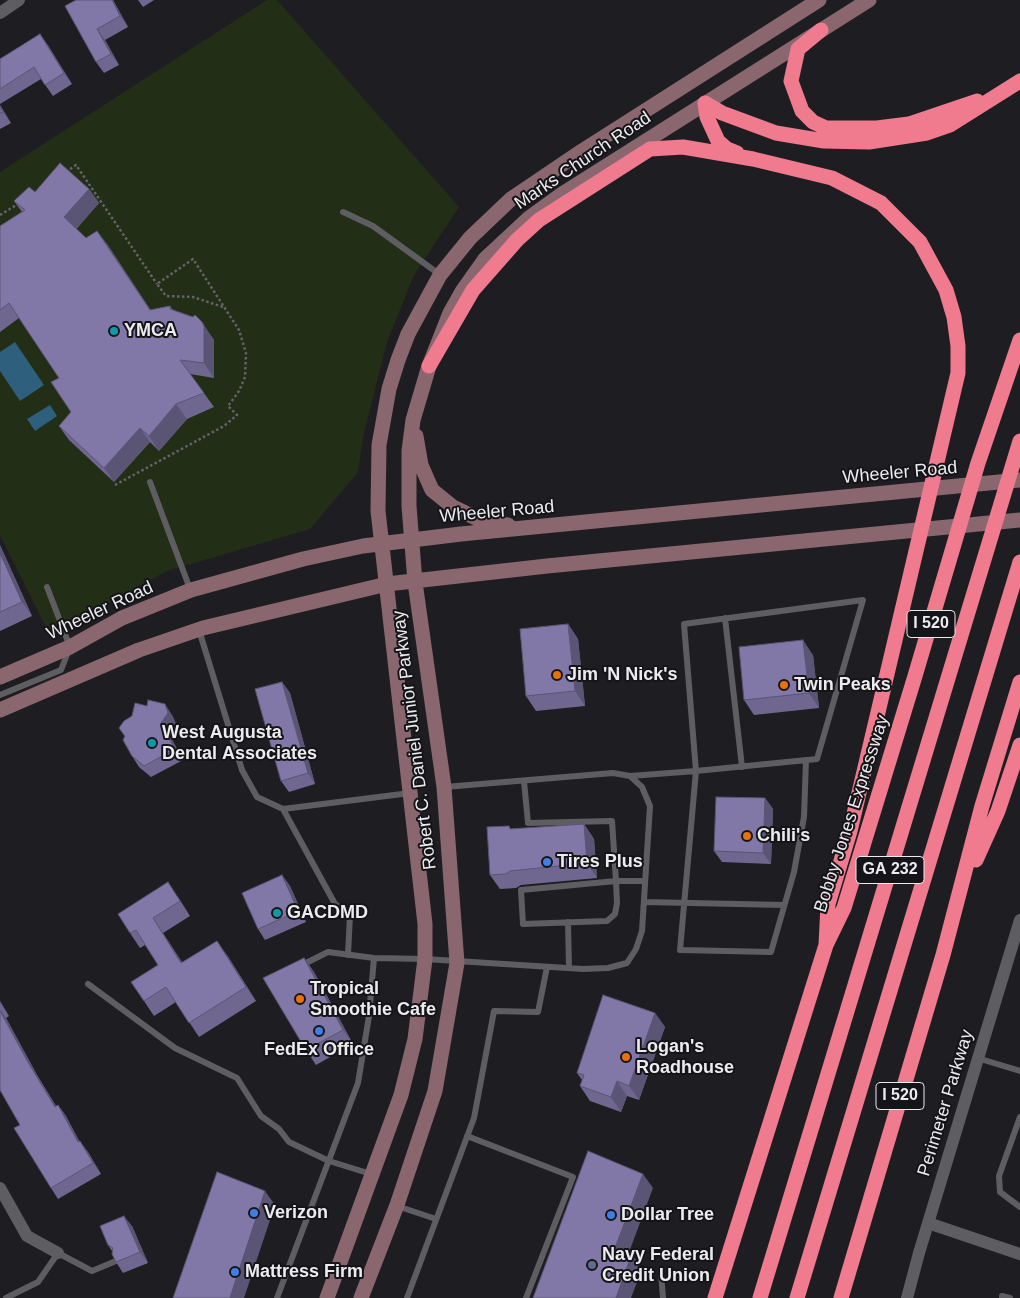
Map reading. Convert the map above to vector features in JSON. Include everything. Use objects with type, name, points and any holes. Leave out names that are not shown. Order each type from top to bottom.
[{"type":"highway","points":[[821,30],[798,49],[791,80],[802,111],[812,122],[826,128],[876,128],[909,124],[1014,85]]},
{"type":"highway","points":[[705,103],[722,113],[776,133],[824,141],[869,142],[927,133],[950,125],[1014,85]]},
{"type":"highway","points":[[705,103],[707,117],[718,141],[727,149],[753,159]]},
{"type":"highway","points":[[429,366],[473,290],[517,240],[538,220],[636,156],[650,149],[668,146],[753,159],[832,178],[880,203],[903,223],[920,242],[946,290],[954,317],[958,346],[958,374],[850,831],[828,904],[826,945]]},
{"type":"highway","name":"Bobby Jones Expressway","points":[[715,1298],[826,945],[844,908],[916,676],[978,463],[1020,340]]},
{"type":"highway","name":"GA 232","points":[[760,1298],[1020,442]]},
{"type":"highway","name":"GA 232","points":[[797,1298],[1020,562]]},
{"type":"highway","name":"I 520","points":[[841,1298],[960,894],[982,806],[1020,682]]},
{"type":"highway","points":[[960,894],[998,811],[1020,745]]},
{"type":"street","name":"Marks Church Road","points":[[387,584],[377,474],[379,445],[389,389],[408,334],[440,275],[470,238],[511,199],[582,151],[819,0]]},
{"type":"street","name":"Marks Church Road","points":[[415,582],[408,478],[414,420],[429,366],[450,312],[486,259],[529,218],[562,194],[869,0]]},
{"type":"street","points":[[0,13],[12,2]]},
{"type":"street","points":[[690,83],[705,103]]},
{"type":"street","points":[[414,420],[421,465],[432,490],[453,507],[478,519],[524,529]]},
{"type":"street","name":"Wheeler Road","points":[[0,677],[70,647],[122,618],[191,590],[303,559],[412,539],[1020,480]]},
{"type":"street","points":[[0,710],[139,650],[199,629],[387,584],[529,568],[1020,520]]},
{"type":"street","name":"Robert C. Daniel Junior Parkway","points":[[362,1298],[397,1205],[435,1091],[457,963],[444,787],[415,582]]},
{"type":"street","name":"Robert C. Daniel Junior Parkway","points":[[327,1298],[400,1096],[415,1039],[425,959],[425,924],[387,584]]},
{"type":"street","name":"Perimeter Parkway","points":[[907,1298],[977,1058],[1020,920]]},
{"type":"street","points":[[0,1188],[27,1236],[58,1252]]},
{"type":"street","points":[[928,1223],[1020,1254]]},
{"type":"lane","points":[[343,212],[373,226],[440,275]]},
{"type":"lane","points":[[150,482],[191,590]]},
{"type":"lane","points":[[0,695],[61,670],[70,647],[47,587]]},
{"type":"lane","points":[[444,787],[602,774],[630,776],[696,771],[742,767],[806,760],[817,759],[863,600],[684,624],[696,771],[680,950],[770,952],[794,872],[804,817],[806,760]]},
{"type":"lane","points":[[725,618],[742,767]]},
{"type":"lane","points":[[199,629],[242,770],[257,797],[283,809],[410,793]]},
{"type":"lane","points":[[293,970],[328,952],[374,958],[425,959],[457,963],[569,968],[608,968],[627,963],[636,949],[642,931],[650,806],[642,787],[630,776]]},
{"type":"lane","points":[[524,781],[528,823],[612,821],[616,881],[615,914],[608,921],[523,924],[521,890],[616,881],[645,881]]},
{"type":"lane","points":[[283,809],[334,904],[350,916],[348,955]]},
{"type":"lane","points":[[644,902],[684,905],[784,905]]},
{"type":"lane","points":[[568,922],[569,968]]},
{"type":"lane","points":[[277,1298],[358,1083],[369,1016],[374,958]]},
{"type":"lane","points":[[407,1298],[474,1118],[494,1011],[538,1012],[546,966]]},
{"type":"lane","points":[[88,984],[176,1048],[237,1078],[261,1116],[279,1129],[289,1142],[329,1161],[372,1175]]},
{"type":"lane","points":[[977,1058],[1020,1071]]},
{"type":"lane","points":[[1020,1117],[999,1176],[1000,1192],[1020,1207]]},
{"type":"lane","points":[[467,1136],[572,1177],[526,1298]]},
{"type":"lane","points":[[397,1205],[436,1219]]},
{"type":"lane","points":[[6,1298],[38,1282],[58,1252],[92,1271],[116,1261]]},
{"type":"lane","points":[[661,1273],[663,1298]]},
{"type":"lane","points":[[1002,1298],[1002,1296],[1010,1298]]},
{"type":"path","points":[[61,175],[76,165],[166,296],[193,297],[224,307]]},
{"type":"path","points":[[0,215],[23,200]]},
{"type":"path","points":[[114,485],[224,426],[236,414],[228,406],[239,391],[245,377],[246,353],[239,330],[193,259],[157,284]]},
{"type":"green space","points":[[267,0],[277,0],[459,207],[414,275],[387,342],[363,437],[358,472],[310,529],[167,571],[50,635],[0,535],[0,172]]},
{"type":"water","points":[[15,342],[44,385],[20,401],[0,371],[0,352]]},
{"type":"water","points":[[50,405],[57,416],[35,431],[27,419]]},
{"type":"building","points":[[76,0],[112,0],[120,16],[97,29],[111,54],[96,62],[65,6]]},
{"type":"building","points":[[40,34],[64,73],[45,85],[34,67],[0,89],[0,59]]},
{"type":"building","name":"YMCA","points":[[60,163],[89,189],[64,217],[86,238],[97,231],[150,310],[170,306],[170,309],[193,317],[195,315],[204,326],[204,363],[180,360],[204,393],[176,404],[149,436],[140,428],[104,468],[59,426],[71,412],[51,382],[59,378],[9,303],[0,310],[0,226],[25,210],[14,201],[29,187],[35,192]]},
{"type":"building","points":[[0,553],[22,602],[0,612]]},
{"type":"building","name":"Jim 'N Nick's","points":[[568,624],[575,691],[526,696],[520,629]]},
{"type":"building","name":"Twin Peaks","points":[[803,640],[809,693],[744,700],[739,647]]},
{"type":"building","points":[[282,682],[308,773],[281,781],[255,689]]},
{"type":"building","name":"West Augusta Dental Associates","points":[[148,700],[165,704],[168,713],[161,723],[175,749],[144,766],[132,756],[123,740],[125,736],[119,728],[124,721],[132,716],[135,703],[147,706]]},
{"type":"building","name":"Chili's","points":[[716,797],[765,798],[763,853],[714,851]]},
{"type":"building","points":[[584,824],[587,863],[510,871],[506,874],[490,875],[487,827],[509,826],[510,829]]},
{"type":"building","name":"GACDMD","points":[[282,875],[298,911],[258,929],[242,893]]},
{"type":"building","points":[[168,882],[180,901],[153,918],[181,963],[217,941],[246,987],[189,1023],[166,987],[144,1001],[131,982],[158,965],[136,930],[130,933],[118,914]]},
{"type":"building","points":[[304,958],[343,1030],[306,1050],[263,978]]},
{"type":"building","name":"Logan's Roadhouse","points":[[603,995],[655,1013],[629,1086],[617,1081],[611,1097],[580,1086],[584,1075],[577,1073]]},
{"type":"building","points":[[0,1011],[55,1107],[58,1105],[78,1142],[80,1141],[93,1163],[51,1188],[14,1128],[20,1125],[0,1090]]},
{"type":"building","points":[[588,1151],[643,1174],[615,1248],[632,1254],[616,1298],[533,1298]]},
{"type":"building","points":[[217,1172],[265,1191],[230,1298],[173,1298]]},
{"type":"building","points":[[124,1216],[140,1252],[116,1262],[112,1254],[113,1248],[108,1245],[100,1226]]},
{"type":"place","name":"YMCA","points":[[114,331]]},
{"type":"place","name":"Jim 'N Nick's","points":[[557,675]]},
{"type":"place","name":"Twin Peaks","points":[[784,685]]},
{"type":"place","name":"West Augusta Dental Associates","points":[[152,743]]},
{"type":"place","name":"Chili's","points":[[747,836]]},
{"type":"place","name":"Tires Plus","points":[[547,862]]},
{"type":"place","name":"GACDMD","points":[[277,913]]},
{"type":"place","name":"Tropical Smoothie Cafe","points":[[300,999]]},
{"type":"place","name":"FedEx Office","points":[[319,1031]]},
{"type":"place","name":"Logan's Roadhouse","points":[[626,1057]]},
{"type":"place","name":"Verizon","points":[[254,1213]]},
{"type":"place","name":"Dollar Tree","points":[[611,1215]]},
{"type":"place","name":"Navy Federal Credit Union","points":[[592,1265]]},
{"type":"place","name":"Mattress Firm","points":[[235,1272]]}]
